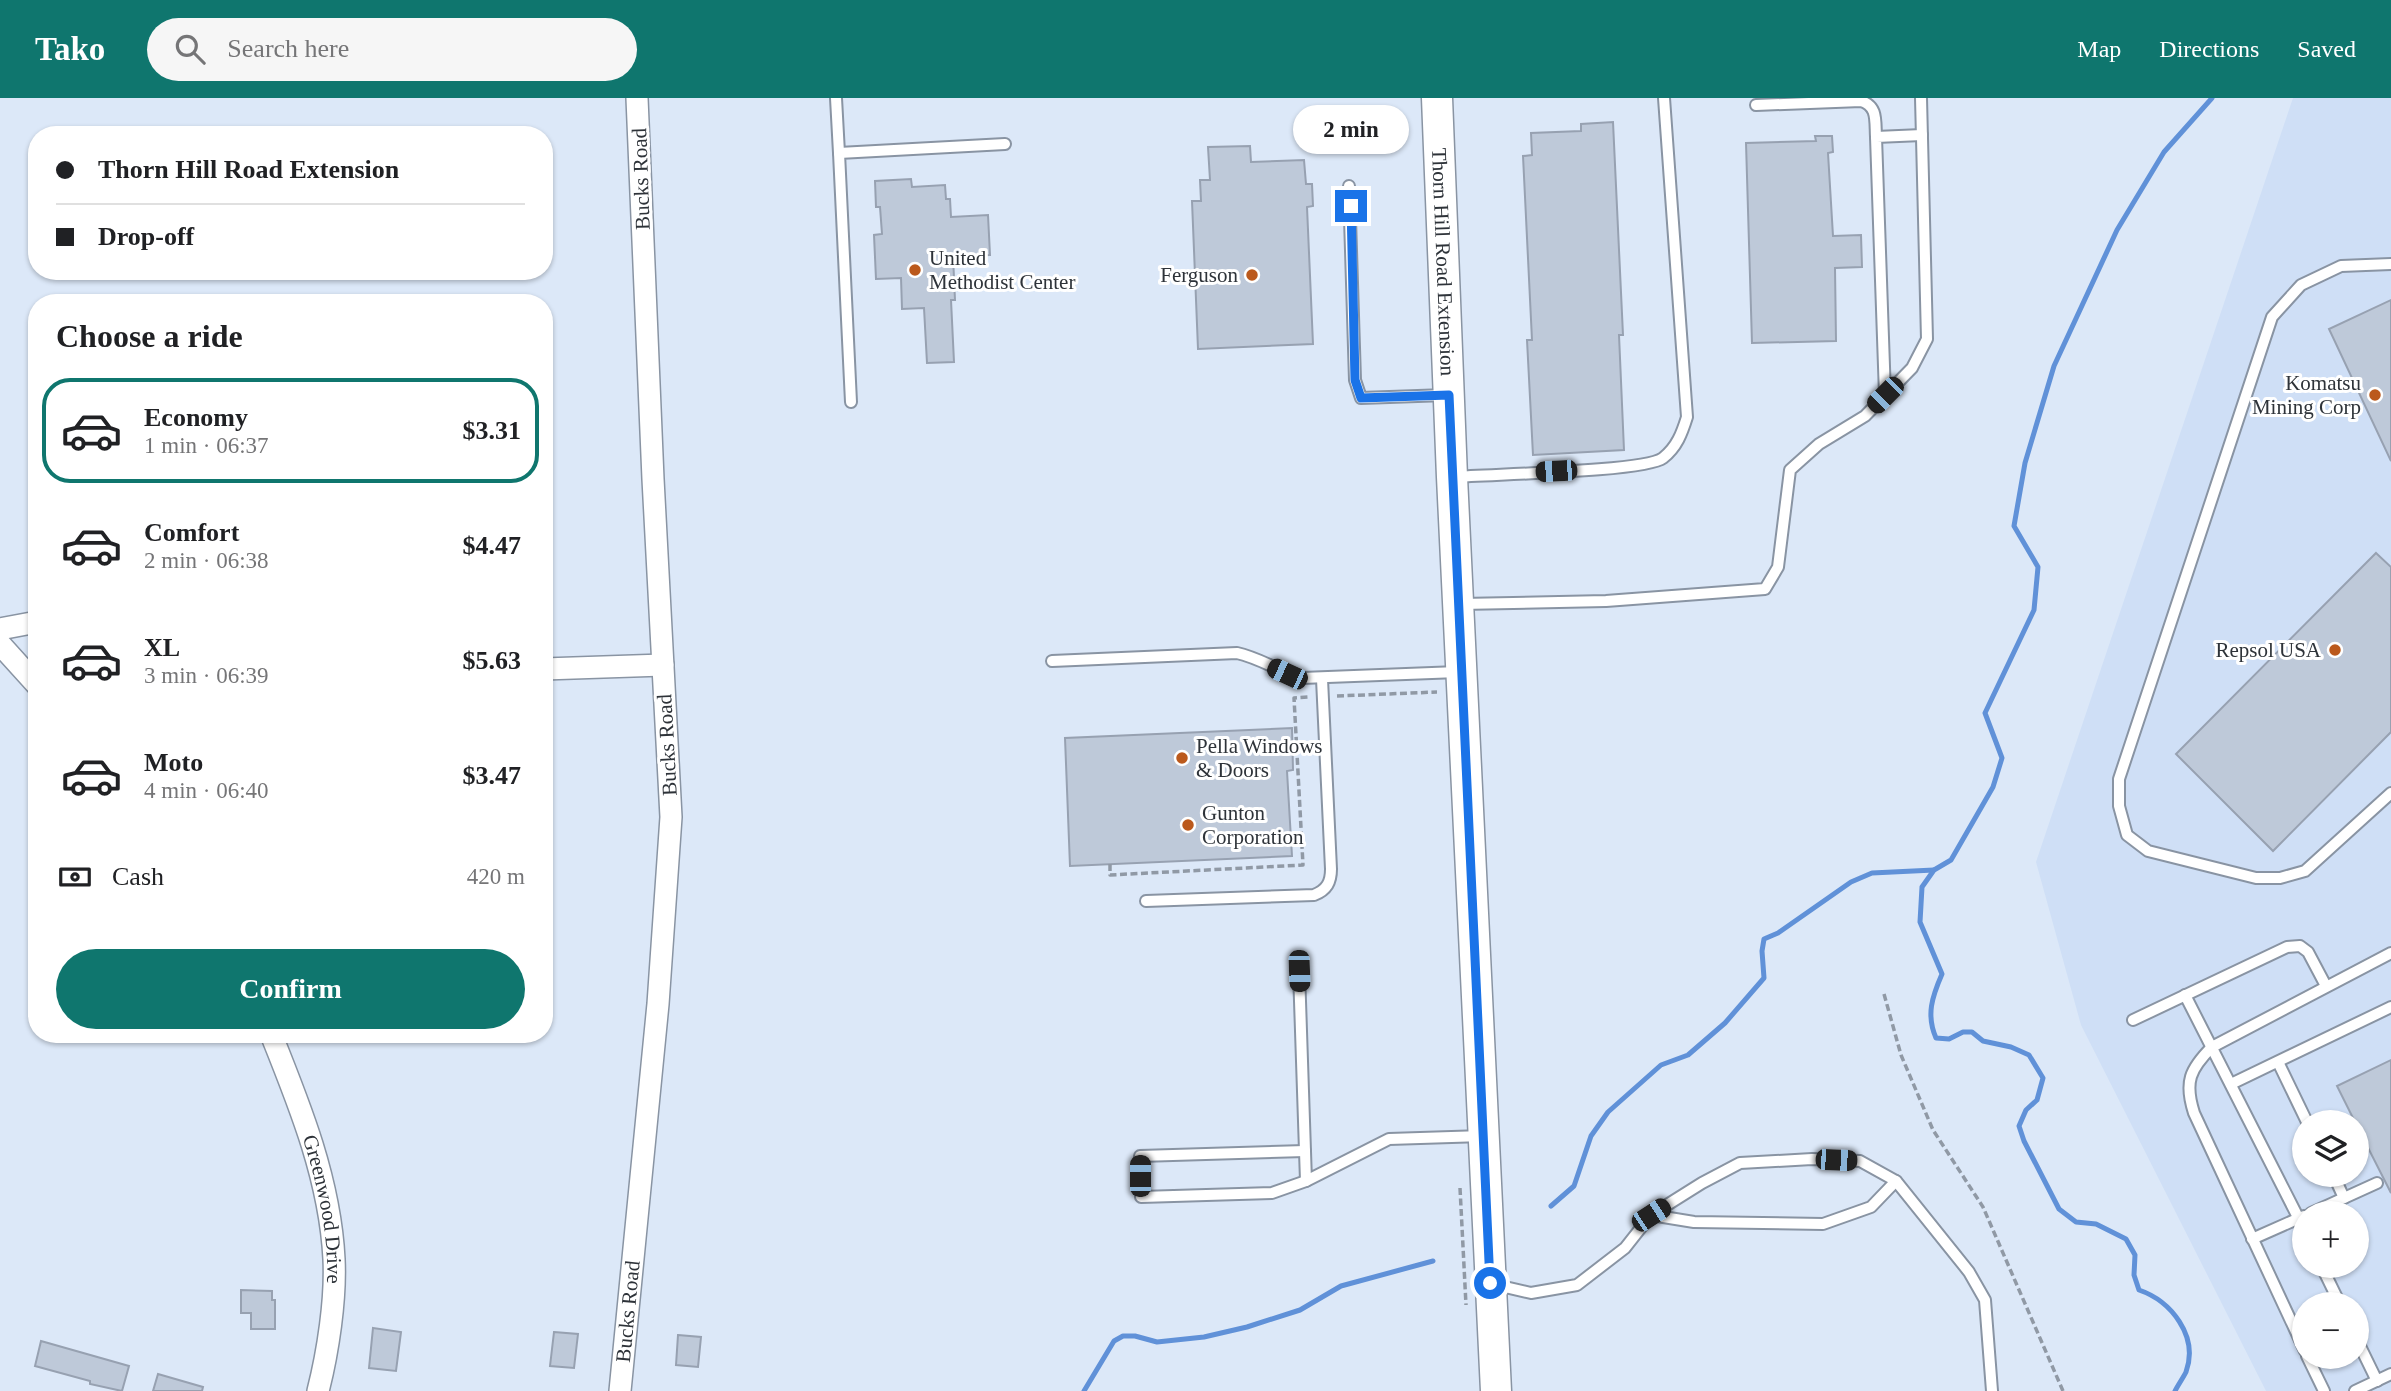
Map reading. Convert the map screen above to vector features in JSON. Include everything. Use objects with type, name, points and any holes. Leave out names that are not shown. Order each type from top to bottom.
[{"type":"street","name":"Bucks Road","points":[[621,1391],[658,1004],[671,817],[637,98]]},
{"type":"street","name":"Thorn Hill Road Extension","points":[[1437,98],[1452,477],[1496,1391]]},
{"type":"street","points":[[0,629],[28,624]]},
{"type":"street","points":[[0,644],[28,675]]},
{"type":"street","points":[[553,669],[663,665]]},
{"type":"street","name":"Greenwood Drive","points":[[274,1043],[316,1155],[331,1234],[333,1294],[318,1391]]},
{"type":"lane","points":[[836,98],[851,402]]},
{"type":"lane","points":[[1452,477],[1632,467],[1662,459],[1680,440],[1687,417],[1664,98]]},
{"type":"lane","points":[[1458,604],[1606,601],[1765,589],[1778,567],[1790,470],[1819,444],[1865,416],[1912,368],[1927,339],[1921,98]]},
{"type":"lane","points":[[1756,105],[1861,101],[1870,104],[1875,110],[1885,395]]},
{"type":"lane","points":[[1876,137],[1922,135]]},
{"type":"lane","points":[[839,153],[1005,144]]},
{"type":"lane","points":[[1349,186],[1355,380],[1361,398],[1449,395]]},
{"type":"lane","points":[[2391,264],[2341,266],[2301,285],[2272,317],[2119,779],[2119,806],[2127,835],[2148,851],[2256,878],[2280,878],[2305,871],[2391,793]]},
{"type":"lane","points":[[1052,661],[1237,653],[1295,676],[1322,679],[1461,672]]},
{"type":"lane","points":[[1146,901],[1314,895],[1328,886],[1331,869],[1322,679]]},
{"type":"lane","points":[[2133,1020],[2287,947],[2300,946],[2308,952],[2326,986]]},
{"type":"lane","points":[[2292,1323],[2194,1113],[2189,1098],[2189,1080],[2196,1063],[2212,1047],[2391,953]]},
{"type":"lane","points":[[1299,971],[1306,1181]]},
{"type":"lane","points":[[2185,995],[2293,1201]]},
{"type":"lane","points":[[2231,1084],[2391,1007]]},
{"type":"lane","points":[[2278,1062],[2301,1110]]},
{"type":"lane","points":[[1305,1151],[1140,1156],[1141,1197],[1272,1193],[1306,1181],[1389,1139],[1483,1136]]},
{"type":"lane","points":[[1490,1283],[1531,1293],[1577,1285],[1625,1248],[1651,1215],[1740,1163],[1812,1159],[1860,1161],[1896,1181],[1969,1272],[1985,1300],[1992,1391]]},
{"type":"lane","points":[[1651,1215],[1694,1222],[1823,1224],[1871,1207],[1896,1181]]},
{"type":"lane","points":[[2337,1201],[2377,1183]]},
{"type":"lane","points":[[2339,1187],[2344,1198]]},
{"type":"lane","points":[[2252,1239],[2292,1221]]},
{"type":"lane","points":[[2369,1365],[2377,1381]]},
{"type":"lane","points":[[2313,1369],[2324,1391]]},
{"type":"lane","points":[[2355,1391],[2391,1374]]},
{"type":"path","points":[[1110,864],[1111,875],[1303,865],[1294,698],[1437,692]]},
{"type":"path","points":[[1884,995],[1901,1055],[1933,1130],[1983,1207],[2063,1391]]},
{"type":"path","points":[[1460,1188],[1466,1309]]},
{"type":"shaded area","points":[[2293,98],[2391,98],[2391,1391],[2266,1391],[2081,1025],[2036,862]]},
{"type":"building","points":[[1613,122],[1623,335],[1619,335],[1624,450],[1533,455],[1527,340],[1532,340],[1523,156],[1532,155],[1531,133],[1581,131],[1581,124]]},
{"type":"building","points":[[1815,136],[1832,136],[1833,152],[1828,153],[1833,236],[1861,235],[1862,267],[1835,268],[1836,341],[1752,343],[1746,143],[1816,141]]},
{"type":"building","name":"Ferguson","points":[[1250,146],[1251,162],[1304,160],[1306,184],[1312,184],[1313,206],[1307,207],[1313,344],[1198,349],[1192,201],[1201,201],[1200,180],[1210,180],[1208,147]]},
{"type":"building","name":"United Methodist Center","points":[[911,179],[912,187],[945,185],[946,199],[950,199],[951,217],[988,215],[990,255],[953,256],[955,300],[951,300],[954,362],[927,363],[924,308],[902,309],[901,278],[876,279],[874,235],[882,234],[880,207],[876,207],[875,181]]},
{"type":"building","name":"Komatsu Mining Corp","points":[[2391,300],[2391,461],[2329,329]]},
{"type":"building","name":"Repsol USA","points":[[2376,553],[2391,567],[2391,732],[2273,851],[2176,754]]},
{"type":"building","points":[[1292,728],[1293,770],[1287,771],[1292,856],[1070,866],[1065,738]]},
{"type":"building","points":[[2391,1060],[2391,1193],[2369,1150],[2369,1110],[2349,1110],[2337,1086]]},
{"type":"building","points":[[241,1290],[272,1291],[272,1300],[275,1300],[275,1329],[251,1329],[251,1313],[241,1313]]},
{"type":"building","points":[[373,1328],[401,1332],[396,1371],[369,1368]]},
{"type":"building","points":[[554,1332],[578,1334],[574,1368],[550,1366]]},
{"type":"building","points":[[678,1335],[701,1337],[698,1367],[676,1365]]},
{"type":"building","points":[[41,1341],[129,1366],[122,1391],[90,1384],[90,1381],[35,1366]]},
{"type":"building","points":[[158,1374],[203,1387],[202,1391],[153,1391]]},
{"type":"waterway","points":[[2175,1391],[2186,1372],[2189,1359],[2189,1346],[2179,1322],[2162,1302],[2139,1290],[2134,1275],[2135,1255],[2126,1239],[2096,1224],[2076,1222],[2059,1209],[2024,1141],[2019,1126],[2026,1110],[2037,1100],[2043,1078],[2029,1055],[2011,1047],[1983,1041],[1972,1032],[1963,1032],[1949,1039],[1936,1038],[1931,1014],[1935,990],[1942,974],[1920,922],[1922,887],[1934,870],[1951,860],[1993,787],[2002,758],[1985,713],[2034,610],[2038,567],[2014,526],[2025,463],[2054,366],[2117,230],[2164,152],[2212,98]]},
{"type":"waterway","points":[[1551,1206],[1574,1186],[1591,1136],[1608,1112],[1661,1065],[1688,1055],[1725,1023],[1764,978],[1764,939],[1778,933],[1851,882],[1872,873],[1934,870]]},
{"type":"waterway","points":[[1084,1391],[1114,1341],[1123,1336],[1157,1342],[1204,1337],[1247,1327],[1300,1310],[1341,1286],[1433,1261]]},
{"type":"place","name":"United Methodist Center","points":[[915,270]]},
{"type":"place","name":"Ferguson","points":[[1252,275]]},
{"type":"place","name":"Komatsu Mining Corp","points":[[2375,395]]},
{"type":"place","name":"Repsol USA","points":[[2335,650]]},
{"type":"place","name":"Pella Windows & Doors","points":[[1182,758]]},
{"type":"place","name":"Gunton Corporation","points":[[1188,825]]},
{"type":"route","points":[[1351,206],[1355,380],[1361,398],[1449,395],[1490,1283]]}]
